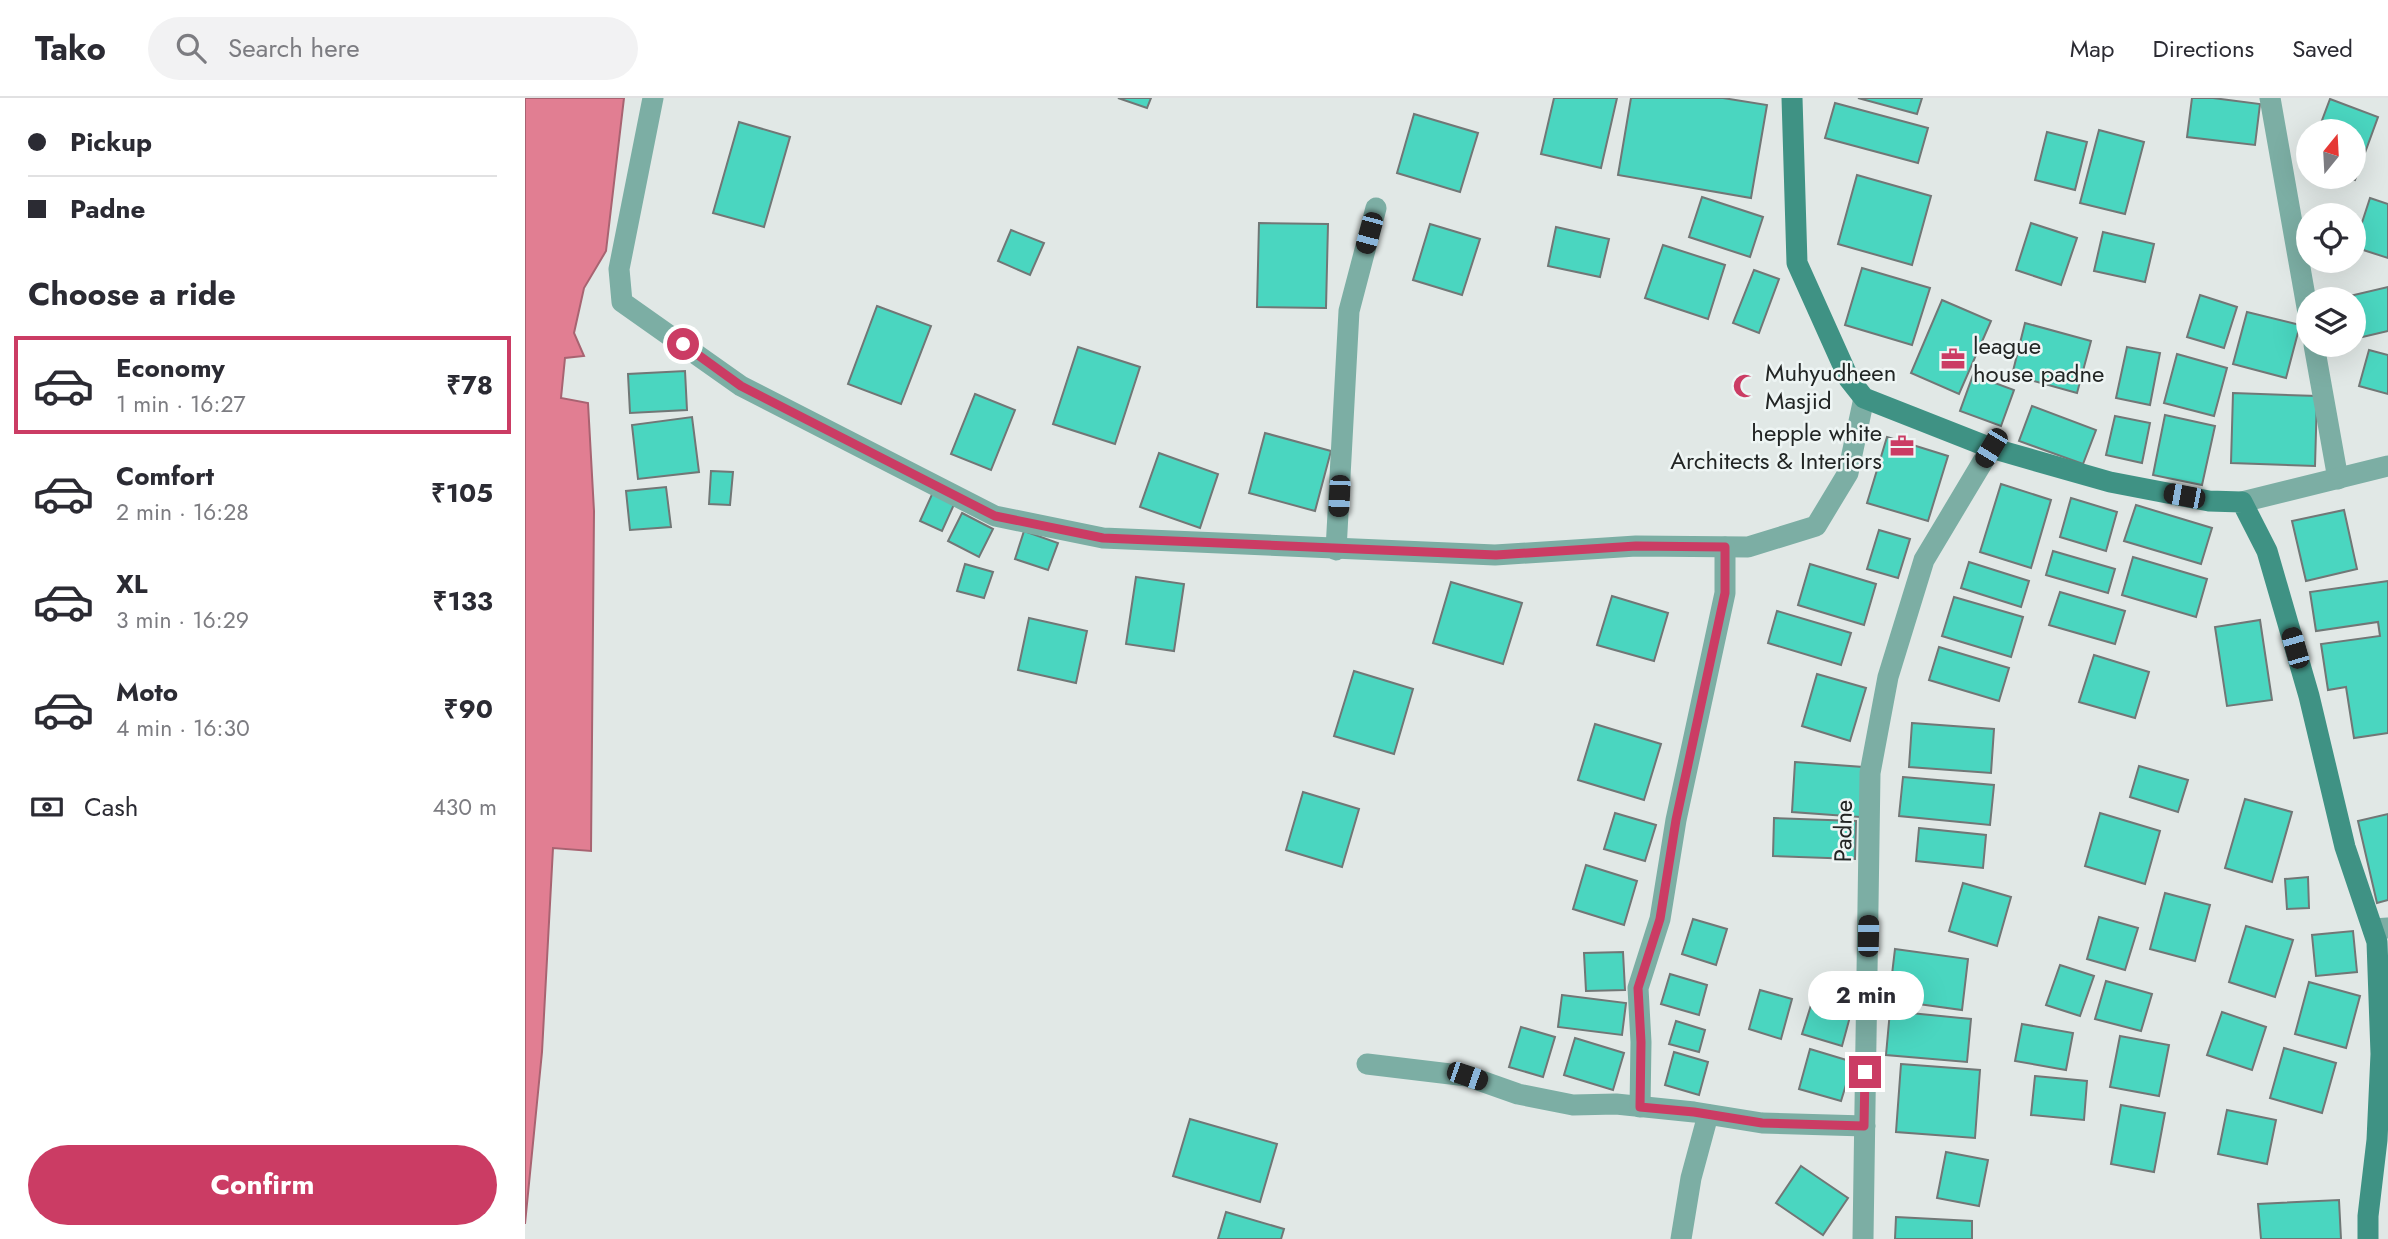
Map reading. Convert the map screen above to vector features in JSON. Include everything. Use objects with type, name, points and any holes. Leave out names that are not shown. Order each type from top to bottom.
[{"type":"main road","points":[[1792,98],[1797,263],[1849,379],[1864,398],[1991,448],[2110,482],[2209,501],[2242,502],[2267,551],[2309,696],[2345,847],[2381,928],[2377,942],[2381,1054],[2368,1239]]},
{"type":"street","points":[[653,98],[619,269],[622,302],[741,386],[995,516],[1103,538],[1336,550],[1496,555],[1636,546],[1748,548],[1816,526],[1847,473],[1864,398]]},
{"type":"street","points":[[2270,98],[2303,287]]},
{"type":"street","points":[[1336,550],[1349,311],[1376,208]]},
{"type":"street","points":[[2316,357],[2338,479]]},
{"type":"street","name":"Padne","points":[[1863,1239],[1870,786],[1873,759],[1888,677],[1924,560],[1991,448]]},
{"type":"street","points":[[2242,502],[2388,466]]},
{"type":"street","points":[[1640,1107],[1638,988],[1660,919],[1676,820],[1725,593],[1725,547]]},
{"type":"street","points":[[1367,1065],[1467,1076],[1518,1094],[1573,1105],[1616,1104],[1762,1123],[1864,1126]]},
{"type":"street","points":[[1681,1239],[1691,1178],[1707,1115]]},
{"type":"shaded area","points":[[525,98],[624,98],[606,251],[584,288],[574,333],[584,356],[565,358],[561,398],[588,403],[594,511],[591,851],[553,848],[542,1052],[525,1224]]},
{"type":"building","points":[[1118,98],[1151,98],[1147,108]]},
{"type":"building","points":[[1554,98],[1617,98],[1601,168],[1541,154]]},
{"type":"building","points":[[1631,98],[1723,98],[1767,105],[1751,198],[1618,175]]},
{"type":"building","points":[[1858,98],[1922,98],[1917,114]]},
{"type":"building","points":[[2192,98],[2260,104],[2255,145],[2187,137]]},
{"type":"building","points":[[2330,99],[2378,117],[2366,150],[2366,119],[2322,119]]},
{"type":"building","points":[[1835,103],[1928,128],[1918,163],[1825,138]]},
{"type":"building","points":[[1414,114],[1478,133],[1460,192],[1397,173]]},
{"type":"building","points":[[739,122],[790,137],[764,227],[713,213]]},
{"type":"building","points":[[2099,130],[2144,142],[2125,214],[2080,203]]},
{"type":"building","points":[[2047,132],[2087,142],[2075,190],[2035,180]]},
{"type":"building","points":[[1857,175],[1931,196],[1912,265],[1838,244]]},
{"type":"building","points":[[1702,197],[1763,217],[1750,257],[1689,237]]},
{"type":"building","points":[[2370,198],[2388,204],[2388,258],[2366,251],[2366,210]]},
{"type":"building","points":[[1259,223],[1328,224],[1326,308],[1257,307]]},
{"type":"building","points":[[2031,223],[2077,238],[2061,285],[2016,270]]},
{"type":"building","points":[[1430,224],[1480,239],[1462,295],[1413,280]]},
{"type":"building","points":[[1556,227],[1609,239],[1600,277],[1548,266]]},
{"type":"building","points":[[1011,230],[1044,243],[1030,275],[998,261]]},
{"type":"building","points":[[2103,232],[2154,244],[2145,282],[2094,271]]},
{"type":"building","points":[[1663,245],[1725,265],[1708,319],[1645,298]]},
{"type":"building","points":[[1862,268],[1930,288],[1912,345],[1845,325]]},
{"type":"building","points":[[1754,270],[1779,279],[1759,333],[1733,323]]},
{"type":"building","points":[[2388,287],[2388,331],[2366,336],[2366,292]]},
{"type":"building","points":[[2200,295],[2237,307],[2224,348],[2187,337]]},
{"type":"building","points":[[1942,300],[1991,321],[1959,394],[1911,373]]},
{"type":"building","points":[[877,306],[931,326],[901,404],[848,384]]},
{"type":"building","points":[[2247,312],[2296,324],[2296,340],[2286,378],[2233,364]]},
{"type":"building","points":[[2025,323],[2091,341],[2077,393],[2012,375]]},
{"type":"building","points":[[1078,347],[1140,367],[1115,444],[1053,424]]},
{"type":"building","points":[[2127,347],[2160,353],[2150,405],[2116,398]]},
{"type":"building","points":[[2369,350],[2388,355],[2388,394],[2359,386]]},
{"type":"building","points":[[2177,354],[2227,368],[2214,416],[2164,403]]},
{"type":"building","points":[[685,371],[687,410],[630,413],[628,374]]},
{"type":"building","points":[[1973,375],[2014,390],[2001,426],[1960,411]]},
{"type":"building","points":[[2233,393],[2317,396],[2315,466],[2231,463]]},
{"type":"building","points":[[975,394],[1015,410],[991,470],[951,454]]},
{"type":"building","points":[[2032,406],[2096,430],[2083,464],[2019,441]]},
{"type":"building","points":[[2165,415],[2215,426],[2202,485],[2153,475]]},
{"type":"building","points":[[2115,416],[2150,423],[2142,463],[2106,455]]},
{"type":"building","points":[[692,417],[699,472],[638,479],[632,425]]},
{"type":"building","points":[[1265,433],[1331,451],[1315,511],[1249,493]]},
{"type":"building","points":[[1887,437],[1948,456],[1928,521],[1867,503]]},
{"type":"building","points":[[1159,453],[1218,474],[1200,528],[1140,507]]},
{"type":"building","points":[[711,471],[733,472],[730,505],[709,504]]},
{"type":"building","points":[[2001,484],[2051,500],[2031,568],[1980,552]]},
{"type":"building","points":[[666,487],[671,527],[630,530],[626,491]]},
{"type":"building","points":[[934,490],[956,500],[942,531],[920,521]]},
{"type":"building","points":[[2071,498],[2117,512],[2106,551],[2060,537]]},
{"type":"building","points":[[2136,505],[2212,528],[2201,564],[2124,541]]},
{"type":"building","points":[[2344,510],[2357,569],[2306,581],[2292,521]]},
{"type":"building","points":[[962,513],[993,529],[979,557],[948,541]]},
{"type":"building","points":[[1879,530],[1910,539],[1898,578],[1867,569]]},
{"type":"building","points":[[1024,531],[1058,543],[1048,570],[1015,559]]},
{"type":"building","points":[[2053,551],[2115,569],[2108,593],[2046,575]]},
{"type":"building","points":[[2133,557],[2207,579],[2196,617],[2122,595]]},
{"type":"building","points":[[1969,562],[2029,581],[2021,607],[1961,588]]},
{"type":"building","points":[[965,564],[993,572],[984,598],[957,591]]},
{"type":"building","points":[[1810,564],[1876,584],[1864,625],[1798,605]]},
{"type":"building","points":[[1136,577],[1184,584],[1174,651],[1126,644]]},
{"type":"building","points":[[2388,581],[2388,733],[2354,738],[2346,687],[2328,690],[2321,644],[2380,636],[2378,622],[2316,631],[2310,592]]},
{"type":"building","points":[[1451,582],[1522,603],[1503,664],[1433,643]]},
{"type":"building","points":[[2060,592],[2125,611],[2115,644],[2049,625]]},
{"type":"building","points":[[1612,596],[1668,613],[1654,661],[1597,645]]},
{"type":"building","points":[[1954,597],[2023,617],[2011,657],[1942,636]]},
{"type":"building","points":[[1777,611],[1851,633],[1841,665],[1768,643]]},
{"type":"building","points":[[1029,618],[1087,631],[1076,683],[1018,670]]},
{"type":"building","points":[[2260,620],[2272,700],[2227,706],[2215,627]]},
{"type":"building","points":[[1939,647],[2009,668],[1999,701],[1929,680]]},
{"type":"building","points":[[2094,655],[2149,672],[2135,718],[2079,702]]},
{"type":"building","points":[[1354,671],[1413,689],[1394,754],[1334,736]]},
{"type":"building","points":[[1817,674],[1866,688],[1850,741],[1802,726]]},
{"type":"building","points":[[1912,723],[1994,729],[1991,773],[1909,767]]},
{"type":"building","points":[[1595,724],[1661,744],[1644,800],[1578,780]]},
{"type":"building","points":[[1795,762],[1863,767],[1860,817],[1792,812]]},
{"type":"building","points":[[2139,766],[2188,780],[2178,812],[2130,797]]},
{"type":"building","points":[[1903,777],[1994,785],[1990,825],[1899,816]]},
{"type":"building","points":[[1303,792],[1359,809],[1342,867],[1286,850]]},
{"type":"building","points":[[2245,799],[2292,812],[2272,882],[2225,868]]},
{"type":"building","points":[[1615,813],[1656,825],[1645,861],[1604,849]]},
{"type":"building","points":[[2100,813],[2160,831],[2145,884],[2085,866]]},
{"type":"building","points":[[2388,814],[2388,900],[2377,903],[2358,821]]},
{"type":"building","points":[[1774,818],[1856,821],[1855,859],[1773,856]]},
{"type":"building","points":[[1919,828],[1986,835],[1983,868],[1916,861]]},
{"type":"building","points":[[1586,865],[1637,881],[1624,925],[1573,909]]},
{"type":"building","points":[[2308,877],[2309,908],[2287,909],[2285,879]]},
{"type":"building","points":[[1963,883],[2011,897],[1997,946],[1949,931]]},
{"type":"building","points":[[2165,893],[2210,905],[2195,961],[2150,949]]},
{"type":"building","points":[[2099,917],[2138,928],[2125,970],[2087,959]]},
{"type":"building","points":[[1693,919],[1727,929],[1716,965],[1682,954]]},
{"type":"building","points":[[2246,926],[2293,940],[2275,997],[2229,982]]},
{"type":"building","points":[[2353,931],[2357,972],[2316,976],[2312,935]]},
{"type":"building","points":[[1895,949],[1968,959],[1962,1010],[1889,1000]]},
{"type":"building","points":[[1623,952],[1625,990],[1586,991],[1584,953]]},
{"type":"building","points":[[2060,965],[2094,976],[2080,1016],[2046,1005]]},
{"type":"building","points":[[1670,974],[1707,985],[1699,1015],[1661,1004]]},
{"type":"building","points":[[2106,981],[2152,994],[2141,1031],[2095,1019]]},
{"type":"building","points":[[2309,982],[2360,996],[2346,1048],[2295,1034]]},
{"type":"building","points":[[1760,990],[1792,999],[1781,1039],[1749,1029]]},
{"type":"building","points":[[1562,995],[1626,1003],[1622,1035],[1558,1027]]},
{"type":"building","points":[[1812,1002],[1851,1013],[1842,1046],[1802,1034]]},
{"type":"building","points":[[1890,1011],[1971,1019],[1967,1062],[1886,1055]]},
{"type":"building","points":[[2222,1012],[2266,1027],[2252,1070],[2207,1055]]},
{"type":"building","points":[[1676,1021],[1705,1030],[1699,1052],[1669,1044]]},
{"type":"building","points":[[2022,1024],[2073,1033],[2066,1070],[2015,1061]]},
{"type":"building","points":[[1521,1027],[1555,1037],[1543,1077],[1509,1067]]},
{"type":"building","points":[[2120,1036],[2169,1045],[2159,1096],[2110,1087]]},
{"type":"building","points":[[1575,1038],[1624,1053],[1613,1090],[1564,1075]]},
{"type":"building","points":[[2284,1048],[2336,1063],[2322,1113],[2270,1098]]},
{"type":"building","points":[[1810,1049],[1853,1062],[1841,1101],[1799,1089]]},
{"type":"building","points":[[1674,1052],[1708,1062],[1699,1095],[1665,1085]]},
{"type":"building","points":[[1901,1064],[1980,1070],[1975,1138],[1896,1132]]},
{"type":"building","points":[[2035,1076],[2087,1081],[2084,1120],[2031,1115]]},
{"type":"building","points":[[2121,1105],[2165,1113],[2154,1172],[2111,1164]]},
{"type":"building","points":[[2227,1110],[2276,1120],[2267,1164],[2218,1154]]},
{"type":"building","points":[[1190,1119],[1277,1144],[1260,1202],[1173,1176]]},
{"type":"building","points":[[1946,1152],[1988,1160],[1979,1206],[1937,1198]]},
{"type":"building","points":[[1801,1166],[1848,1198],[1823,1235],[1776,1203]]},
{"type":"building","points":[[2339,1200],[2341,1239],[2261,1239],[2258,1204]]},
{"type":"building","points":[[1226,1212],[1284,1229],[1281,1239],[1218,1239]]},
{"type":"building","points":[[1896,1217],[1972,1221],[1972,1239],[1895,1239]]},
{"type":"place","name":"league house padne","points":[[1953,359]]},
{"type":"place","name":"Muhyudheen Masjid","points":[[1745,386]]},
{"type":"place","name":"hepple white Architects & Interiors","points":[[1902,446]]},
{"type":"route","points":[[683,344],[741,386],[995,516],[1103,538],[1496,555],[1636,546],[1725,547],[1725,593],[1676,820],[1660,919],[1638,988],[1640,1107],[1762,1123],[1864,1126],[1865,1072]]}]
